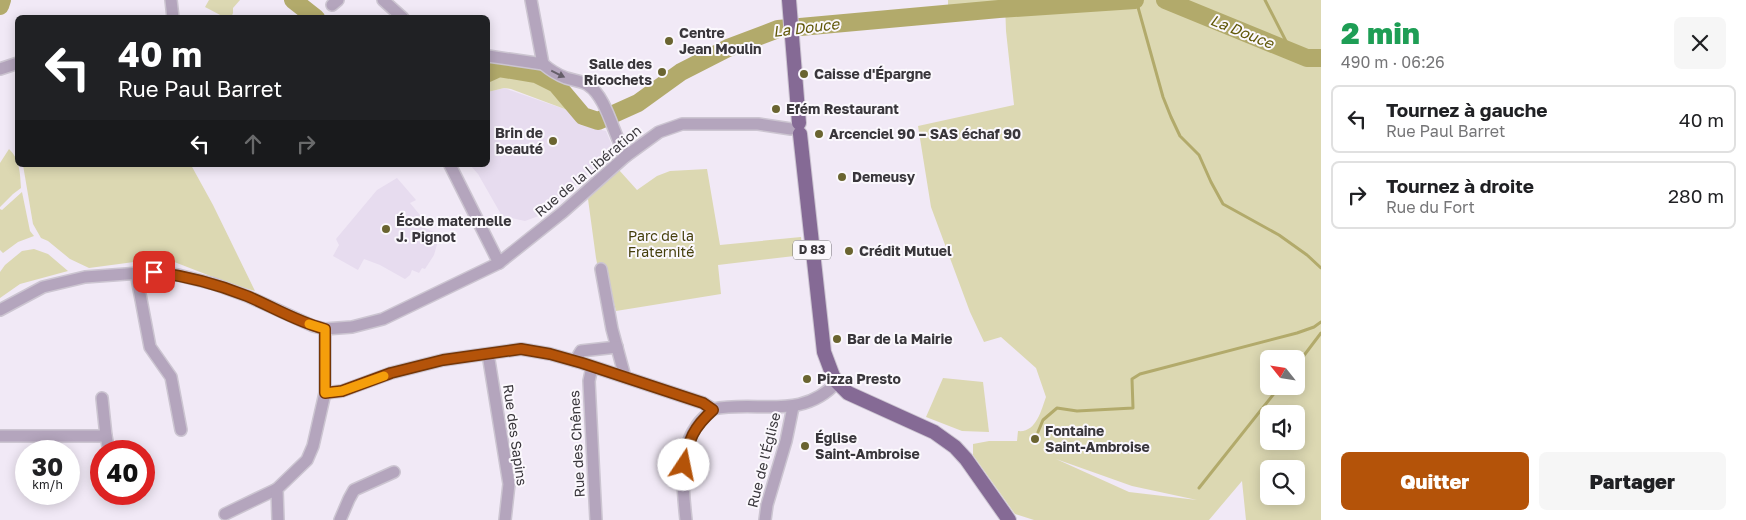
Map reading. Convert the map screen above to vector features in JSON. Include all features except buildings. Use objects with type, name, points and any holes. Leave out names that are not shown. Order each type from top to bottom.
[{"type":"main road","name":"D 83","points":[[789,5],[797,129],[824,352],[828,365],[837,382],[848,393],[917,423],[944,439],[966,459],[1009,520]]},
{"type":"street","points":[[171,0],[173,15]]},
{"type":"street","points":[[383,0],[400,15]]},
{"type":"street","points":[[531,0],[543,64]]},
{"type":"street","points":[[490,56],[543,64],[564,77],[587,84],[596,91],[619,145],[626,156]]},
{"type":"street","points":[[0,69],[15,64]]},
{"type":"street","name":"Rue de la Libération","points":[[0,310],[43,287],[85,278],[154,272],[178,275],[214,284],[247,296],[301,321],[325,329],[352,327],[383,319],[499,263],[563,212],[626,156],[659,132],[682,124],[758,124],[797,129]]},
{"type":"street","points":[[451,167],[499,263]]},
{"type":"street","points":[[602,270],[612,329],[625,377]]},
{"type":"street","points":[[136,273],[150,347],[171,377],[181,430]]},
{"type":"street","points":[[225,514],[277,489],[307,460],[314,446],[325,393],[325,329]]},
{"type":"street","points":[[575,361],[581,351],[617,347]]},
{"type":"street","points":[[325,393],[342,391],[391,373],[443,360],[521,349],[575,361],[703,403],[713,410]]},
{"type":"street","name":"Rue des Sapins","points":[[488,354],[509,484],[505,520]]},
{"type":"street","name":"Rue des Chênes","points":[[592,367],[589,381],[596,520]]},
{"type":"street","points":[[686,520],[684,465],[687,449],[695,427],[713,410],[730,406],[793,407],[818,399],[837,382]]},
{"type":"street","points":[[102,398],[107,440]]},
{"type":"street","name":"Rue de l'Église","points":[[765,520],[793,407]]},
{"type":"street","points":[[0,436],[106,436]]},
{"type":"street","points":[[340,520],[354,490],[394,472]]},
{"type":"street","points":[[277,489],[278,520]]},
{"type":"shaded area","points":[[504,88],[570,111],[580,125],[606,131],[611,143],[606,159],[544,214],[525,221],[502,216],[478,174],[472,167],[490,167],[490,92]]},
{"type":"shaded area","name":"École maternelle J. Pignot","points":[[397,178],[416,200],[410,203],[424,220],[421,226],[434,232],[438,241],[434,255],[425,269],[422,268],[419,273],[412,270],[405,279],[380,265],[364,259],[358,270],[333,256],[339,245],[336,239],[377,190]]},
{"type":"green space","points":[[209,0],[240,0],[233,8],[232,15],[220,15],[205,7]]},
{"type":"green space","points":[[948,0],[1321,0],[1321,520],[1246,520],[1242,481],[1209,520],[1034,520],[1015,514],[973,455],[973,444],[989,441],[1017,441],[1018,431],[1024,431],[1037,420],[1046,397],[1036,368],[1001,337],[984,342],[970,312],[931,207],[918,126],[1014,105],[1006,31],[1005,2],[948,9]],"holes":[[[1056,459],[1132,486],[1197,500],[1129,492]]]},
{"type":"green space","points":[[496,73],[538,80],[554,89],[571,107],[570,111],[511,89],[504,88],[490,92],[490,76]]},
{"type":"green space","points":[[9,149],[15,157],[15,167],[18,167],[21,188],[0,207],[0,163]]},
{"type":"green space","points":[[23,167],[192,167],[255,291],[231,284],[164,258],[89,268],[70,259],[48,241],[41,238],[33,224]]},
{"type":"green space","name":"Parc de la Fraternité","points":[[707,169],[720,245],[801,237],[803,255],[718,265],[721,294],[616,311],[610,287],[602,288],[588,199],[619,170],[637,190],[657,176],[670,171]]},
{"type":"green space","points":[[22,192],[30,231],[34,236],[18,242],[3,253],[0,250],[0,209],[2,210]]},
{"type":"green space","points":[[34,249],[48,254],[68,271],[20,284],[0,298],[0,272],[5,265],[22,251]]},
{"type":"green space","points":[[943,378],[983,382],[989,432],[962,431],[926,417]]},
{"type":"waterway","name":"La Douce","points":[[0,6],[2,0]]},
{"type":"waterway","name":"La Douce","points":[[293,0],[312,15]]},
{"type":"waterway","points":[[1007,0],[1009,8]]},
{"type":"waterway","name":"La Douce","points":[[490,72],[499,68],[536,74],[556,84],[583,116],[598,121],[638,103],[681,72],[728,48],[778,29],[999,9],[1135,0]]},
{"type":"waterway","points":[[1136,0],[1163,97],[1171,117],[1180,136],[1199,155],[1223,204],[1279,235],[1307,255],[1321,268]]},
{"type":"waterway","name":"La Douce","points":[[1165,0],[1307,58],[1321,58]]},
{"type":"waterway","points":[[1265,0],[1291,51]]},
{"type":"waterway","points":[[1038,432],[1043,420],[1057,408],[1077,411],[1133,408],[1132,379],[1140,374],[1297,333],[1314,327],[1321,322]]},
{"type":"waterway","points":[[1305,354],[1321,333]]},
{"type":"waterway","points":[[1199,488],[1273,395]]},
{"type":"slow traffic","points":[[309,324],[325,329],[325,393],[342,391],[384,376]]},
{"type":"place","name":"Centre Jean Moulin","points":[[669,41]]},
{"type":"place","name":"Salle des Ricochets","points":[[662,72]]},
{"type":"place","name":"Caisse d'Épargne","points":[[804,74]]},
{"type":"place","name":"Efém Restaurant","points":[[776,109]]},
{"type":"place","name":"Arcenciel 90 – SAS échaf 90","points":[[819,134]]},
{"type":"place","name":"Brin de beauté","points":[[553,141]]},
{"type":"place","name":"Demeusy","points":[[842,177]]},
{"type":"place","name":"École maternelle J. Pignot","points":[[386,229]]},
{"type":"place","name":"Crédit Mutuel","points":[[849,251]]},
{"type":"place","name":"Bar de la Mairie","points":[[837,339]]},
{"type":"place","name":"Pizza Presto","points":[[807,379]]},
{"type":"place","name":"Fontaine Saint-Ambroise","points":[[1035,439]]},
{"type":"place","name":"Église Saint-Ambroise","points":[[805,446]]},
{"type":"route","points":[[154,272],[178,275],[214,284],[247,296],[313,326],[325,329],[325,393],[342,391],[391,373],[443,360],[521,349],[550,354],[582,363],[703,403],[713,410],[695,427],[690,438],[684,465]]}]
